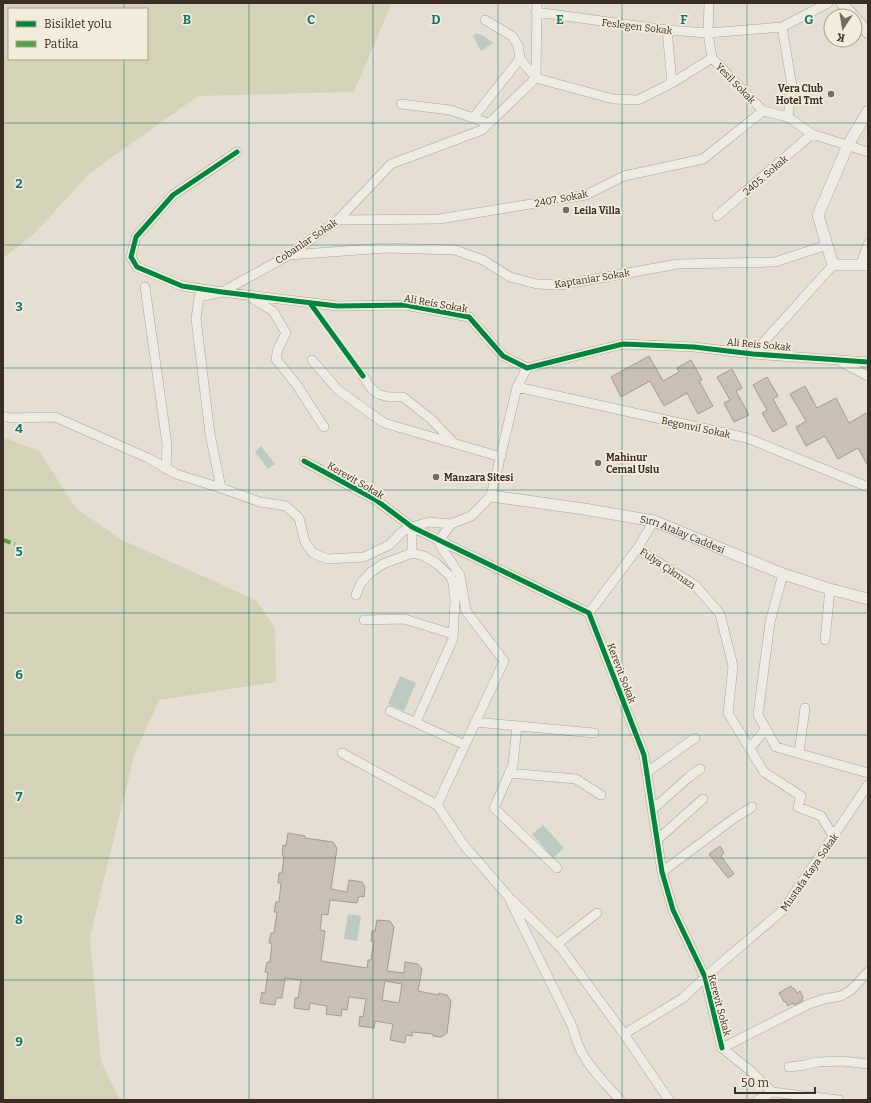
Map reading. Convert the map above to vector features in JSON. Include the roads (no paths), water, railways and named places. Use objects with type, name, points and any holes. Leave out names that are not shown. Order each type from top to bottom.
[{"type":"street","points":[[486,20],[512,36],[518,45],[520,59],[536,78],[613,99],[638,100],[672,83],[712,58],[708,33],[709,3]]},
{"type":"street","name":"Feslegen Sokak","points":[[536,8],[667,30],[708,33],[782,27],[828,3]]},
{"type":"street","points":[[536,8],[536,78]]},
{"type":"street","points":[[782,27],[792,86],[788,117]]},
{"type":"street","points":[[667,30],[672,83]]},
{"type":"street","name":"Yesil Sokak","points":[[712,58],[763,111],[788,117],[812,134],[868,152]]},
{"type":"street","points":[[473,118],[520,59]]},
{"type":"street","name":"Cobanlar Sokak","points":[[221,488],[210,434],[196,319],[199,298],[222,292],[289,255],[338,220],[391,164],[482,130],[536,78]]},
{"type":"street","points":[[401,104],[450,110],[488,123]]},
{"type":"street","name":"2407. Sokak","points":[[338,220],[439,218],[586,195],[624,176],[703,159],[763,111]]},
{"type":"street","points":[[833,265],[818,215],[848,145],[868,111]]},
{"type":"street","name":"2405. Sokak","points":[[717,216],[812,134]]},
{"type":"street","name":"Ali Reis Sokak","points":[[237,152],[173,195],[136,237],[131,257],[137,266],[182,286],[247,296],[337,306],[405,305],[470,317],[502,356],[527,368],[623,344],[694,347],[753,354],[868,362]]},
{"type":"street","points":[[753,354],[833,265],[865,264],[868,244]]},
{"type":"street","name":"Kaptaniar Sokak","points":[[289,255],[386,248],[455,250],[483,260],[510,277],[537,284],[560,285],[678,264],[775,262],[827,245]]},
{"type":"street","points":[[145,287],[167,444],[166,469]]},
{"type":"street","points":[[247,296],[273,311],[280,322],[286,333],[278,349],[276,359],[296,384],[324,427]]},
{"type":"street","points":[[312,360],[338,390],[384,423],[501,457]]},
{"type":"street","name":"Ali Reis Sokak","points":[[838,360],[868,376]]},
{"type":"street","points":[[3,416],[10,418],[55,417],[148,458],[176,474],[260,502],[286,506],[299,518],[305,542],[313,553],[327,559],[364,557],[389,545],[403,532],[412,527],[428,522],[451,524],[471,516],[491,496],[517,388],[527,368]]},
{"type":"street","points":[[363,376],[371,388],[378,394],[389,397],[403,397],[431,419],[453,442]]},
{"type":"street","name":"Begonvil Sokak","points":[[517,388],[747,438],[868,487]]},
{"type":"street","name":"Kerevit Sokak","points":[[304,461],[376,500],[412,527],[589,613],[644,755],[662,872],[674,910],[705,977],[722,1048]]},
{"type":"street","name":"Sırrı Atalay Caddesi","points":[[491,496],[584,509],[654,521],[783,574],[830,590],[868,600]]},
{"type":"street","name":"Fulya Çıkmazı","points":[[654,521],[637,549],[695,585],[720,614],[733,666],[728,713],[764,772],[801,796],[798,807],[820,816],[834,837]]},
{"type":"street","points":[[437,805],[504,661],[466,611],[460,575],[441,547],[439,541],[451,524]]},
{"type":"street","points":[[412,527],[412,553]]},
{"type":"street","points":[[589,613],[637,549]]},
{"type":"street","points":[[356,595],[361,583],[371,572],[383,564],[412,553],[424,556],[436,562],[450,576],[453,582],[455,600],[453,639],[416,722]]},
{"type":"street","points":[[783,574],[770,622],[758,715],[776,747],[868,773]]},
{"type":"street","points":[[825,640],[830,590]]},
{"type":"street","points":[[364,620],[404,619],[453,634]]},
{"type":"street","points":[[799,753],[805,708]]},
{"type":"street","points":[[390,711],[465,744]]},
{"type":"street","points":[[475,722],[594,733]]},
{"type":"street","points":[[517,726],[513,765],[494,808],[557,868]]},
{"type":"street","points":[[750,748],[766,729]]},
{"type":"street","points":[[647,772],[695,738]]},
{"type":"street","points":[[342,753],[437,805],[463,844],[508,896],[557,944],[624,1034],[669,1100]]},
{"type":"street","points":[[652,809],[700,769]]},
{"type":"street","points":[[509,773],[576,779],[600,795]]},
{"type":"street","name":"Mustafa Kaya Sokak","points":[[624,1034],[683,998],[705,977],[784,910],[868,785]]},
{"type":"street","points":[[657,840],[703,800]]},
{"type":"street","points":[[662,872],[733,819],[752,807]]},
{"type":"street","points":[[508,896],[574,1028],[576,1040],[588,1065],[620,1100]]},
{"type":"street","points":[[557,944],[596,914]]},
{"type":"street","points":[[772,1092],[752,1072],[722,1048],[809,1004],[824,999],[841,996],[852,990],[868,972]]},
{"type":"street","points":[[789,1067],[818,1062],[842,1061],[868,1064]]},
{"type":"street","points":[[758,1100],[772,1092],[839,1100]]},
{"type":"place","name":"Vera Club Hotel Tmt","points":[[831,94]]},
{"type":"place","name":"Leila Villa","points":[[566,210]]},
{"type":"place","name":"Mahinur Cemal Uslu","points":[[598,463]]},
{"type":"place","name":"Manzara Sitesi","points":[[436,477]]}]
